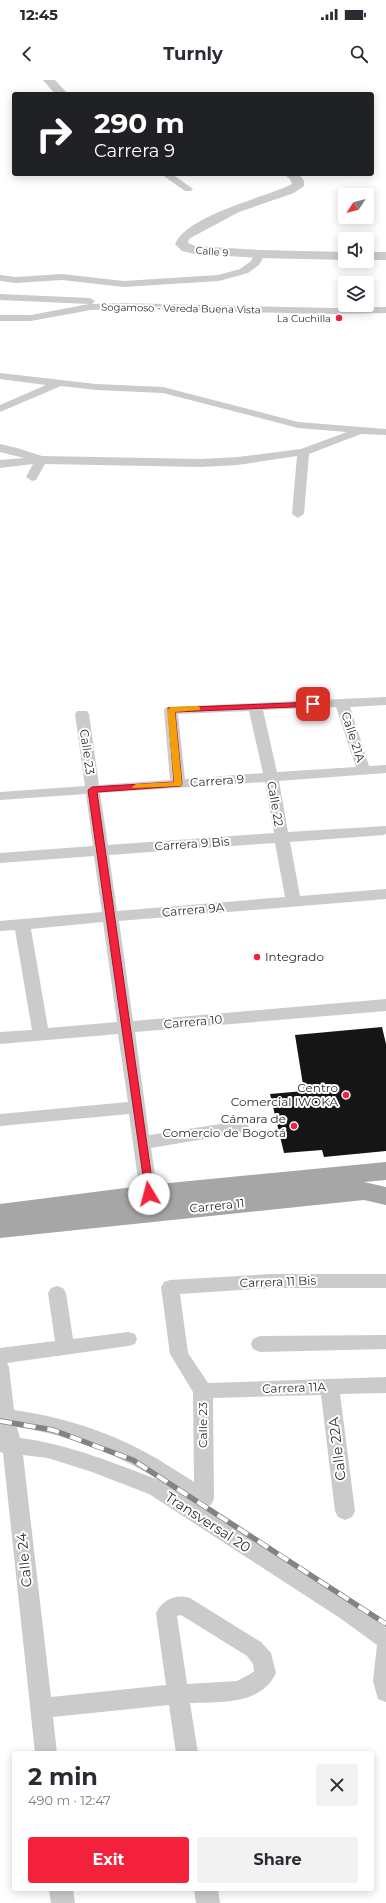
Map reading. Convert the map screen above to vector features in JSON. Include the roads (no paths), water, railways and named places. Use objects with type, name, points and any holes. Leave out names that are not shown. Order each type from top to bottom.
[{"type":"main road","name":"Carrera 11","points":[[0,1213],[149,1194],[386,1171]]},
{"type":"main road","name":"Carrera 11","points":[[0,1229],[364,1191],[386,1196]]},
{"type":"street","points":[[49,80],[55,89],[59,92]]},
{"type":"street","points":[[169,176],[188,190]]},
{"type":"street","name":"Calle 9","points":[[292,176],[298,181],[298,186],[235,209],[190,232],[181,242],[186,248],[195,250],[260,254],[338,256]]},
{"type":"street","points":[[0,278],[16,280],[62,277],[124,284],[219,278],[244,271],[255,263],[260,254]]},
{"type":"street","points":[[374,256],[386,256]]},
{"type":"street","points":[[0,297],[77,300],[120,306]]},
{"type":"street","name":"Sogamoso - Vereda Buena Vista","points":[[0,318],[31,318],[91,307],[120,306],[332,311],[386,310]]},
{"type":"street","points":[[0,376],[96,387],[163,390],[298,425],[386,432]]},
{"type":"street","points":[[0,409],[59,383]]},
{"type":"street","points":[[0,464],[41,460],[200,462],[258,458],[303,452],[360,431]]},
{"type":"street","points":[[0,448],[13,450],[41,460]]},
{"type":"street","points":[[298,514],[303,452]]},
{"type":"street","points":[[32,477],[41,460]]},
{"type":"street","points":[[178,784],[171,710],[386,701]]},
{"type":"street","name":"Calle 21A","points":[[342,703],[364,771]]},
{"type":"street","name":"Calle 22","points":[[255,706],[271,777],[292,902]]},
{"type":"street","name":"Calle 23","points":[[82,714],[149,1194]]},
{"type":"street","name":"Carrera 9","points":[[0,796],[386,770]]},
{"type":"street","name":"Carrera 9 Bis","points":[[0,858],[384,830]]},
{"type":"street","name":"Carrera 9A","points":[[0,926],[386,894]]},
{"type":"street","points":[[22,924],[41,1034]]},
{"type":"street","name":"Carrera 10","points":[[0,1038],[386,1005]]},
{"type":"street","points":[[0,1120],[137,1106]]},
{"type":"street","points":[[142,1143],[240,1127]]},
{"type":"street","name":"Carrera 11 Bis","points":[[170,1288],[271,1281],[386,1281]]},
{"type":"street","name":"Calle 23","points":[[170,1288],[179,1354],[203,1391],[204,1499]]},
{"type":"street","points":[[57,1293],[65,1347]]},
{"type":"street","points":[[0,1356],[128,1338]]},
{"type":"street","points":[[260,1344],[386,1342]]},
{"type":"street","name":"Calle 24","points":[[0,1367],[2,1417],[46,1751]]},
{"type":"street","name":"Carrera 11A","points":[[203,1391],[386,1385]]},
{"type":"street","name":"Calle 22A","points":[[330,1387],[344,1511]]},
{"type":"street","name":"Transversal 20","points":[[2,1417],[84,1435],[128,1453],[204,1499]]},
{"type":"street","name":"Transversal 20","points":[[6,1445],[48,1450],[96,1465],[156,1488],[346,1611],[386,1640]]},
{"type":"street","points":[[40,1708],[178,1694],[239,1692],[260,1680],[265,1673],[263,1660],[254,1649],[183,1604],[173,1607],[166,1613],[178,1694],[187,1751]]},
{"type":"street","points":[[386,1648],[384,1681],[386,1692]]},
{"type":"street","points":[[61,1891],[63,1903]]},
{"type":"street","points":[[206,1891],[208,1903]]},
{"type":"railway","points":[[0,1421],[53,1430],[133,1460],[386,1624]]},
{"type":"place","name":"La Cuchilla","points":[[339,318]]},
{"type":"place","name":"Integrado","points":[[257,957]]},
{"type":"place","name":"Centro Comercial IWOKA","points":[[346,1095]]},
{"type":"place","name":"Cámara de Comercio de Bogotá","points":[[294,1126]]}]
